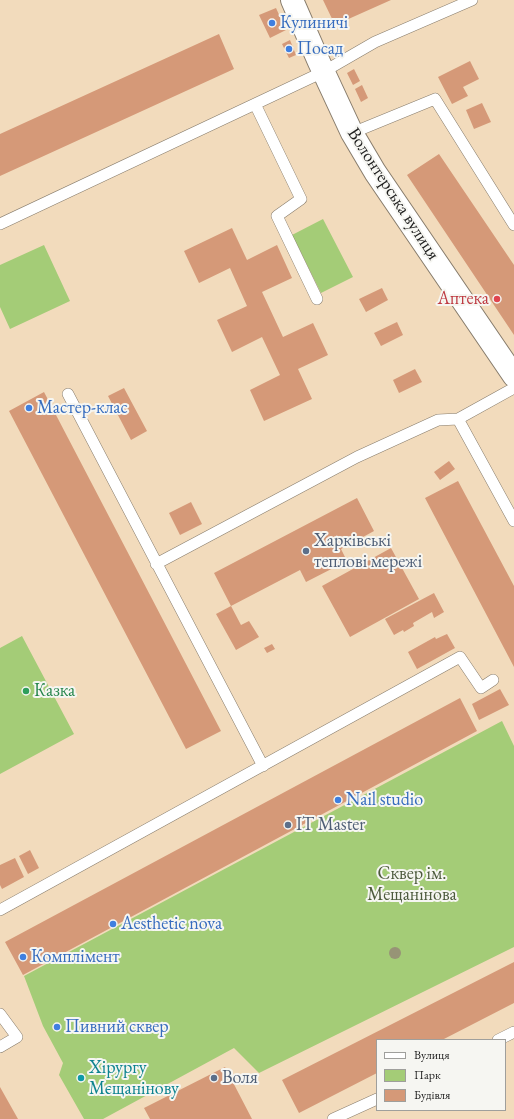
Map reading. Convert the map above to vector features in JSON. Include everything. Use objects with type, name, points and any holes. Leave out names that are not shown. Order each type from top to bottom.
[{"type":"main road","name":"Волонтерська вулиця","points":[[292,0],[352,134],[375,172],[511,364]]},
{"type":"lane","points":[[0,224],[324,72],[375,42],[472,0]]},
{"type":"lane","points":[[352,134],[435,99],[514,225]]},
{"type":"lane","points":[[256,104],[301,199],[277,216],[317,299]]},
{"type":"lane","points":[[156,564],[357,457],[438,420],[458,420],[514,388]]},
{"type":"lane","points":[[68,394],[263,766]]},
{"type":"lane","points":[[458,420],[514,521]]},
{"type":"lane","points":[[0,910],[460,657],[481,688],[492,680]]},
{"type":"lane","points":[[0,1014],[17,1038],[0,1047]]},
{"type":"lane","points":[[500,1039],[514,1032]]},
{"type":"lane","points":[[334,1119],[346,1116],[376,1099]]},
{"type":"green space","points":[[323,219],[353,277],[321,293],[292,235]]},
{"type":"green space","points":[[44,245],[70,301],[10,329],[0,307],[0,265]]},
{"type":"green space","name":"Казка","points":[[22,636],[74,734],[0,774],[0,648]]},
{"type":"green space","name":"Сквер ім. Мещанінова","points":[[502,721],[514,746],[514,947],[259,1073],[234,1048],[103,1119],[84,1119],[59,1075],[63,1063],[43,1026],[24,976]]},
{"type":"building","points":[[323,0],[391,0],[335,25]]},
{"type":"building","points":[[276,8],[286,30],[270,38],[259,15]]},
{"type":"building","points":[[219,34],[234,69],[0,176],[0,134]]},
{"type":"building","name":"Посад","points":[[290,40],[296,55],[289,58],[282,44]]},
{"type":"building","points":[[470,61],[479,79],[463,87],[468,96],[452,104],[438,77]]},
{"type":"building","points":[[354,69],[360,81],[353,85],[347,73]]},
{"type":"building","points":[[362,85],[368,98],[361,102],[355,89]]},
{"type":"building","points":[[482,103],[491,122],[474,129],[466,110]]},
{"type":"building","points":[[439,154],[514,265],[514,335],[407,175]]},
{"type":"building","points":[[232,228],[247,260],[277,245],[292,278],[262,292],[283,337],[313,323],[328,355],[298,369],[312,399],[264,421],[250,390],[280,375],[262,337],[232,352],[217,320],[247,306],[230,268],[199,283],[184,251]]},
{"type":"building","points":[[382,288],[388,300],[366,312],[359,299]]},
{"type":"building","points":[[397,322],[403,335],[381,346],[374,333]]},
{"type":"building","points":[[415,369],[422,382],[399,393],[393,380]]},
{"type":"building","points":[[124,388],[147,431],[131,440],[108,396]]},
{"type":"building","points":[[44,392],[221,731],[186,749],[9,411]]},
{"type":"building","points":[[449,461],[455,469],[440,480],[434,472]]},
{"type":"building","points":[[458,481],[514,586],[514,667],[425,498]]},
{"type":"building","points":[[357,498],[374,531],[341,549],[347,561],[306,582],[300,570],[231,606],[214,573]]},
{"type":"building","points":[[191,502],[202,524],[180,535],[169,513]]},
{"type":"building","points":[[391,548],[419,599],[350,637],[322,586]]},
{"type":"building","points":[[434,593],[444,612],[434,618],[432,612],[413,623],[414,626],[404,632],[403,630],[394,635],[385,619]]},
{"type":"building","points":[[231,606],[241,625],[249,621],[259,637],[236,650],[216,614]]},
{"type":"building","points":[[447,634],[455,648],[417,669],[408,652],[435,637],[436,639]]},
{"type":"building","points":[[272,644],[275,649],[267,653],[264,648]]},
{"type":"building","points":[[500,689],[509,705],[479,720],[472,704]]},
{"type":"building","points":[[460,698],[477,731],[23,975],[5,942]]},
{"type":"building","points":[[30,850],[39,868],[28,874],[19,856]]},
{"type":"building","points":[[15,858],[24,877],[2,889],[0,885],[0,865]]},
{"type":"building","points":[[514,962],[514,1003],[444,1039],[376,1039],[376,1074],[299,1113],[282,1080]]},
{"type":"building","points":[[225,1067],[252,1119],[150,1119],[144,1108]]},
{"type":"building","points":[[0,1087],[18,1119],[0,1119]]},
{"type":"place","name":"Кулиничі","points":[[272,23]]},
{"type":"place","name":"Посад","points":[[289,49]]},
{"type":"place","name":"Аптека","points":[[497,299]]},
{"type":"place","name":"Мастер-клас","points":[[29,408]]},
{"type":"place","name":"Харківські теплові мережі","points":[[306,551]]},
{"type":"place","name":"Казка","points":[[26,691]]},
{"type":"place","name":"Nail studio","points":[[338,800]]},
{"type":"place","name":"IT Master","points":[[288,825]]},
{"type":"place","name":"Aesthetic nova","points":[[113,924]]},
{"type":"place","name":"Комплімент","points":[[23,957]]},
{"type":"place","name":"Пивний сквер","points":[[57,1027]]},
{"type":"place","name":"Хірургу Мєщанінову","points":[[81,1078]]},
{"type":"place","name":"Воля","points":[[214,1078]]}]
